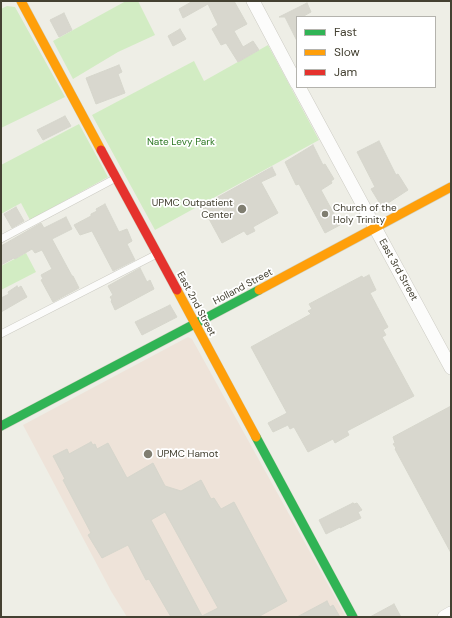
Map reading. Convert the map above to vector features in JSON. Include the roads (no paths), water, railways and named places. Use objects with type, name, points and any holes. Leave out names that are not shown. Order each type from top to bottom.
[{"type":"street","name":"East 2nd Street","points":[[21,1],[353,617]]},
{"type":"street","points":[[253,1],[296,82]]},
{"type":"street","name":"East 3rd Street","points":[[300,88],[451,368]]},
{"type":"street","name":"Holland Street","points":[[1,426],[195,325],[451,188]]},
{"type":"street","points":[[444,617],[451,613]]},
{"type":"lane","points":[[1,239],[116,178]]},
{"type":"lane","points":[[1,334],[157,254]]},
{"type":"place","name":"UPMC Outpatient Center","points":[[242,209]]},
{"type":"place","name":"Church of the Holy Trinity","points":[[325,214]]},
{"type":"place","name":"UPMC Hamot","points":[[148,454]]},
{"type":"park label","name":"Nate Levy Park","points":[[181,142]]}]
